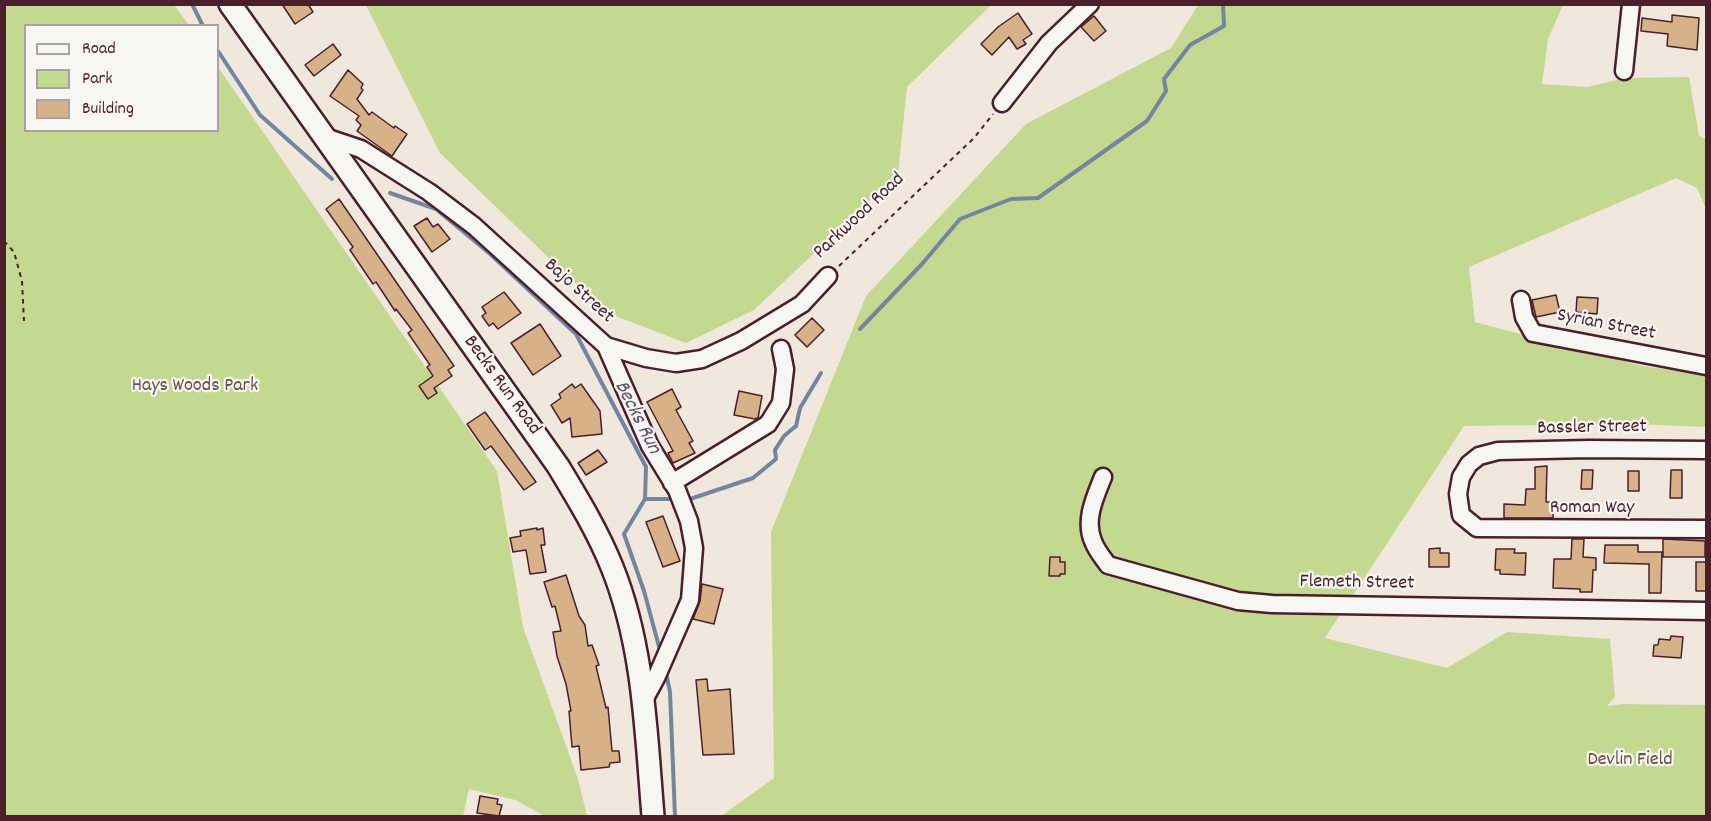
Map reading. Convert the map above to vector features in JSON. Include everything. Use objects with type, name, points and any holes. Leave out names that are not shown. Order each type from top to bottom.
[{"type":"main road","name":"Becks Run Road","points":[[230,4],[558,466],[595,528],[613,569],[637,656],[653,816]]},
{"type":"street","points":[[1002,103],[1050,43],[1090,4]]},
{"type":"street","points":[[1624,70],[1631,4]]},
{"type":"street","name":"Bajo Street","points":[[322,136],[361,149],[429,192],[474,226],[606,346],[650,446],[685,507],[694,548],[690,600],[657,678],[643,702]]},
{"type":"street","name":"Parkwood Road","points":[[606,346],[646,358],[676,363],[702,359],[741,342],[802,304],[828,276]]},
{"type":"street","name":"Syrian Street","points":[[1521,300],[1524,316],[1533,333],[1707,366]]},
{"type":"street","points":[[675,487],[768,423],[781,403],[785,369],[781,349]]},
{"type":"street","name":"Bassler Street","points":[[1477,528],[1461,515],[1458,494],[1461,477],[1469,464],[1479,456],[1498,451],[1707,450]]},
{"type":"street","name":"Flemeth Street","points":[[1103,477],[1093,502],[1089,525],[1093,542],[1108,565],[1238,601],[1272,604],[1707,611]]},
{"type":"street","name":"Roman Way","points":[[1477,528],[1707,529]]},
{"type":"path","name":"Parkwood Road","points":[[828,276],[974,138],[1002,103]]},
{"type":"path","points":[[4,241],[14,252],[22,281],[24,321]]},
{"type":"green space","name":"Hays Woods Park","points":[[5,5],[174,5],[188,24],[24,24],[24,132],[219,132],[219,68],[497,471],[523,627],[578,779],[587,816],[545,816],[515,800],[469,789],[463,816],[5,816]]},
{"type":"green space","points":[[366,5],[991,5],[907,87],[898,174],[754,310],[686,343],[605,312],[440,153]]},
{"type":"green space","name":"Devlin Field","points":[[1198,5],[1563,5],[1548,39],[1542,84],[1587,87],[1625,78],[1689,77],[1699,136],[1706,139],[1706,209],[1697,188],[1676,178],[1469,267],[1475,322],[1642,366],[1706,375],[1706,427],[1633,424],[1464,426],[1325,638],[1447,668],[1507,632],[1610,639],[1615,697],[1607,706],[1623,704],[1706,705],[1706,816],[721,816],[774,778],[771,532],[866,296],[1026,124],[1171,48]]},
{"type":"building","points":[[282,4],[308,4],[313,12],[295,24]]},
{"type":"building","points":[[1018,13],[1032,34],[1023,40],[1026,44],[1017,49],[1009,37],[992,55],[981,44],[998,27]]},
{"type":"building","points":[[1672,15],[1699,18],[1697,50],[1667,46],[1668,34],[1641,31],[1642,18],[1672,22]]},
{"type":"building","points":[[1094,16],[1106,31],[1094,41],[1081,27]]},
{"type":"building","points":[[333,44],[341,55],[314,76],[305,65]]},
{"type":"building","points":[[348,70],[363,84],[361,88],[363,90],[357,99],[369,115],[372,112],[394,128],[395,126],[407,134],[392,156],[357,131],[361,125],[356,120],[359,116],[330,96]]},
{"type":"building","points":[[339,199],[454,366],[448,370],[452,376],[434,388],[437,393],[428,399],[419,386],[433,376],[427,367],[430,365],[408,333],[412,330],[396,309],[395,311],[376,282],[373,284],[350,250],[353,247],[326,209]]},
{"type":"building","points":[[427,218],[433,227],[438,224],[450,239],[432,252],[414,226]]},
{"type":"building","points":[[504,292],[521,313],[498,329],[493,323],[489,326],[482,316],[486,313],[482,307]]},
{"type":"building","points":[[1556,295],[1560,312],[1536,317],[1532,300]]},
{"type":"building","points":[[1577,297],[1598,298],[1597,314],[1576,312]]},
{"type":"building","points":[[812,318],[824,330],[807,347],[795,335]]},
{"type":"building","points":[[540,324],[561,356],[533,375],[511,343]]},
{"type":"building","points":[[572,384],[575,388],[581,384],[600,411],[602,434],[572,437],[570,418],[562,423],[551,405],[561,398],[559,394]]},
{"type":"building","points":[[672,389],[681,407],[676,410],[693,441],[689,443],[695,453],[673,463],[668,453],[673,451],[647,402]]},
{"type":"building","points":[[739,391],[762,396],[758,418],[734,415]]},
{"type":"building","points":[[485,412],[536,482],[524,490],[491,446],[485,450],[467,424]]},
{"type":"building","points":[[598,450],[607,462],[586,475],[578,463]]},
{"type":"building","points":[[1547,466],[1546,502],[1553,502],[1553,518],[1504,518],[1504,504],[1525,505],[1526,489],[1535,489],[1535,467]]},
{"type":"building","points":[[1582,470],[1593,470],[1592,489],[1581,489]]},
{"type":"building","points":[[1671,470],[1682,470],[1682,498],[1670,498]]},
{"type":"building","points":[[1628,471],[1639,471],[1639,491],[1628,491]]},
{"type":"building","points":[[663,516],[680,561],[663,567],[646,522]]},
{"type":"building","points":[[537,528],[537,530],[543,528],[545,545],[541,545],[546,572],[530,574],[526,550],[513,552],[510,538],[521,536],[520,531]]},
{"type":"building","points":[[1572,539],[1584,539],[1583,557],[1596,558],[1592,592],[1553,588],[1554,559],[1571,559]]},
{"type":"building","points":[[1663,539],[1705,541],[1705,557],[1663,557]]},
{"type":"building","points":[[1605,545],[1638,545],[1638,552],[1662,552],[1661,593],[1649,593],[1649,564],[1604,563]]},
{"type":"building","points":[[1440,548],[1440,553],[1449,553],[1449,567],[1429,567],[1429,549]]},
{"type":"building","points":[[1496,549],[1515,549],[1514,553],[1526,553],[1525,575],[1500,574],[1500,570],[1495,570]]},
{"type":"building","points":[[1050,557],[1060,557],[1060,562],[1065,562],[1065,574],[1049,576]]},
{"type":"building","points":[[1696,562],[1707,562],[1707,591],[1696,591]]},
{"type":"building","points":[[566,575],[579,616],[585,625],[588,646],[592,645],[599,665],[596,666],[606,708],[608,707],[612,751],[619,751],[620,762],[610,763],[609,767],[581,770],[579,746],[572,747],[569,711],[571,711],[553,632],[561,631],[555,606],[552,607],[544,582]]},
{"type":"building","points":[[702,584],[723,589],[714,624],[693,619],[700,601]]},
{"type":"building","points":[[1671,636],[1683,637],[1681,658],[1653,656],[1654,645],[1658,645],[1659,639],[1670,640]]},
{"type":"building","points":[[707,679],[708,691],[730,689],[734,754],[703,755],[696,680]]},
{"type":"building","points":[[480,796],[498,799],[497,804],[502,805],[499,816],[477,813]]},
{"type":"waterway","name":"Becks Run","points":[[192,4],[202,24]]},
{"type":"waterway","points":[[860,329],[922,264],[960,219],[1011,199],[1038,198],[1147,121],[1166,91],[1164,79],[1190,45],[1224,26],[1223,4]]},
{"type":"waterway","name":"Becks Run","points":[[219,53],[260,115],[332,179]]},
{"type":"waterway","name":"Becks Run","points":[[390,193],[436,209],[489,253],[576,334],[646,467],[645,499],[624,534],[644,591],[661,654]]},
{"type":"waterway","points":[[685,499],[753,478],[776,459],[775,450],[784,436],[796,426],[800,408],[821,373]]},
{"type":"waterway","points":[[645,499],[674,499]]},
{"type":"waterway","name":"Becks Run","points":[[666,673],[670,692],[675,816]]}]
